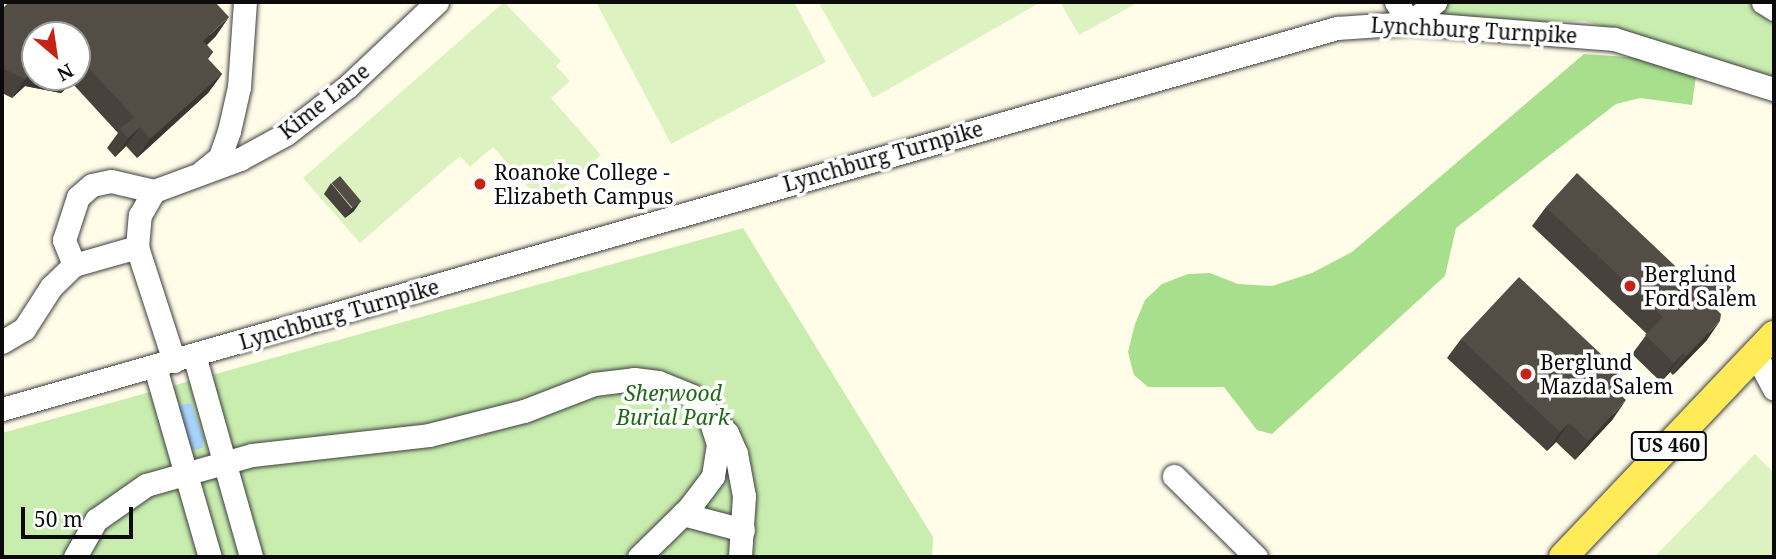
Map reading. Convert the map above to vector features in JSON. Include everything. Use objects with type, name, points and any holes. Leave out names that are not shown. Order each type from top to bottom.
[{"type":"main road","name":"US 460","points":[[1563,557],[1765,345]]},
{"type":"street","name":"Kime Lane","points":[[196,177],[219,157],[229,131],[239,87],[245,2]]},
{"type":"street","name":"Kime Lane","points":[[153,191],[196,177],[251,153],[313,115],[437,2]]},
{"type":"street","points":[[1396,2],[1410,23],[1435,2]]},
{"type":"street","points":[[1763,2],[1774,9]]},
{"type":"street","name":"Lynchburg Turnpike","points":[[2,409],[1297,36],[1373,23],[1410,23],[1614,38],[1774,89]]},
{"type":"street","points":[[74,265],[64,240],[78,197],[92,185],[111,181],[153,191],[140,215],[137,247],[174,361],[224,463],[251,557]]},
{"type":"street","points":[[2,342],[23,329],[61,274],[74,265],[137,247]]},
{"type":"street","points":[[1765,345],[1774,389]]},
{"type":"street","points":[[174,361],[186,473],[210,557]]},
{"type":"street","points":[[75,557],[84,536],[112,505],[146,485],[224,463],[296,448],[429,435],[616,380],[658,382],[692,396],[708,410],[737,453],[744,496],[740,557]]},
{"type":"street","points":[[639,557],[683,514],[713,476],[718,444],[708,410]]},
{"type":"street","points":[[1174,476],[1256,557]]},
{"type":"street","points":[[683,514],[743,530]]},
{"type":"green space","points":[[504,2],[561,61],[556,66],[570,81],[551,98],[601,155],[544,205],[493,147],[470,167],[460,156],[360,243],[303,178]]},
{"type":"green space","points":[[596,2],[794,2],[826,62],[671,144]]},
{"type":"green space","points":[[818,2],[1041,2],[873,98]]},
{"type":"green space","points":[[1060,2],[1139,2],[1079,35]]},
{"type":"green space","points":[[1406,2],[1774,2],[1774,78],[1585,21],[1410,23]]},
{"type":"green space","points":[[1584,54],[1642,58],[1696,76],[1692,105],[1640,98],[1616,104],[1456,228],[1445,276],[1272,434],[1257,430],[1224,387],[1148,387],[1134,375],[1128,352],[1135,324],[1145,300],[1162,284],[1188,274],[1210,273],[1238,284],[1272,286],[1312,273],[1352,252]]},
{"type":"green space","name":"Sherwood Burial Park","points":[[743,228],[933,537],[932,557],[2,557],[2,433]]},
{"type":"green space","points":[[1755,454],[1774,473],[1774,557],[1654,557]]},
{"type":"water","points":[[191,403],[204,438],[202,448],[192,450],[179,415],[181,405]]},
{"type":"building","points":[[9,2],[215,2],[229,17],[203,41],[213,52],[207,58],[222,74],[150,139],[140,127],[128,138],[120,129],[134,117],[91,70],[91,21],[21,21],[21,77],[2,68],[2,9]]},
{"type":"building","points":[[1577,173],[1691,281],[1707,264],[1731,287],[1713,306],[1721,314],[1720,321],[1686,356],[1683,353],[1674,363],[1645,335],[1663,317],[1546,207]]},
{"type":"building","points":[[340,176],[361,201],[353,208],[332,183]]},
{"type":"building","name":"Berglund Mazda Salem","points":[[1519,277],[1619,371],[1608,383],[1626,400],[1588,441],[1569,423],[1560,432],[1461,339]]},
{"type":"place","name":"Roanoke College - Elizabeth Campus","points":[[480,184]]},
{"type":"place","name":"Berglund Ford Salem","points":[[1630,286]]},
{"type":"place","name":"Berglund Mazda Salem","points":[[1526,374]]}]
